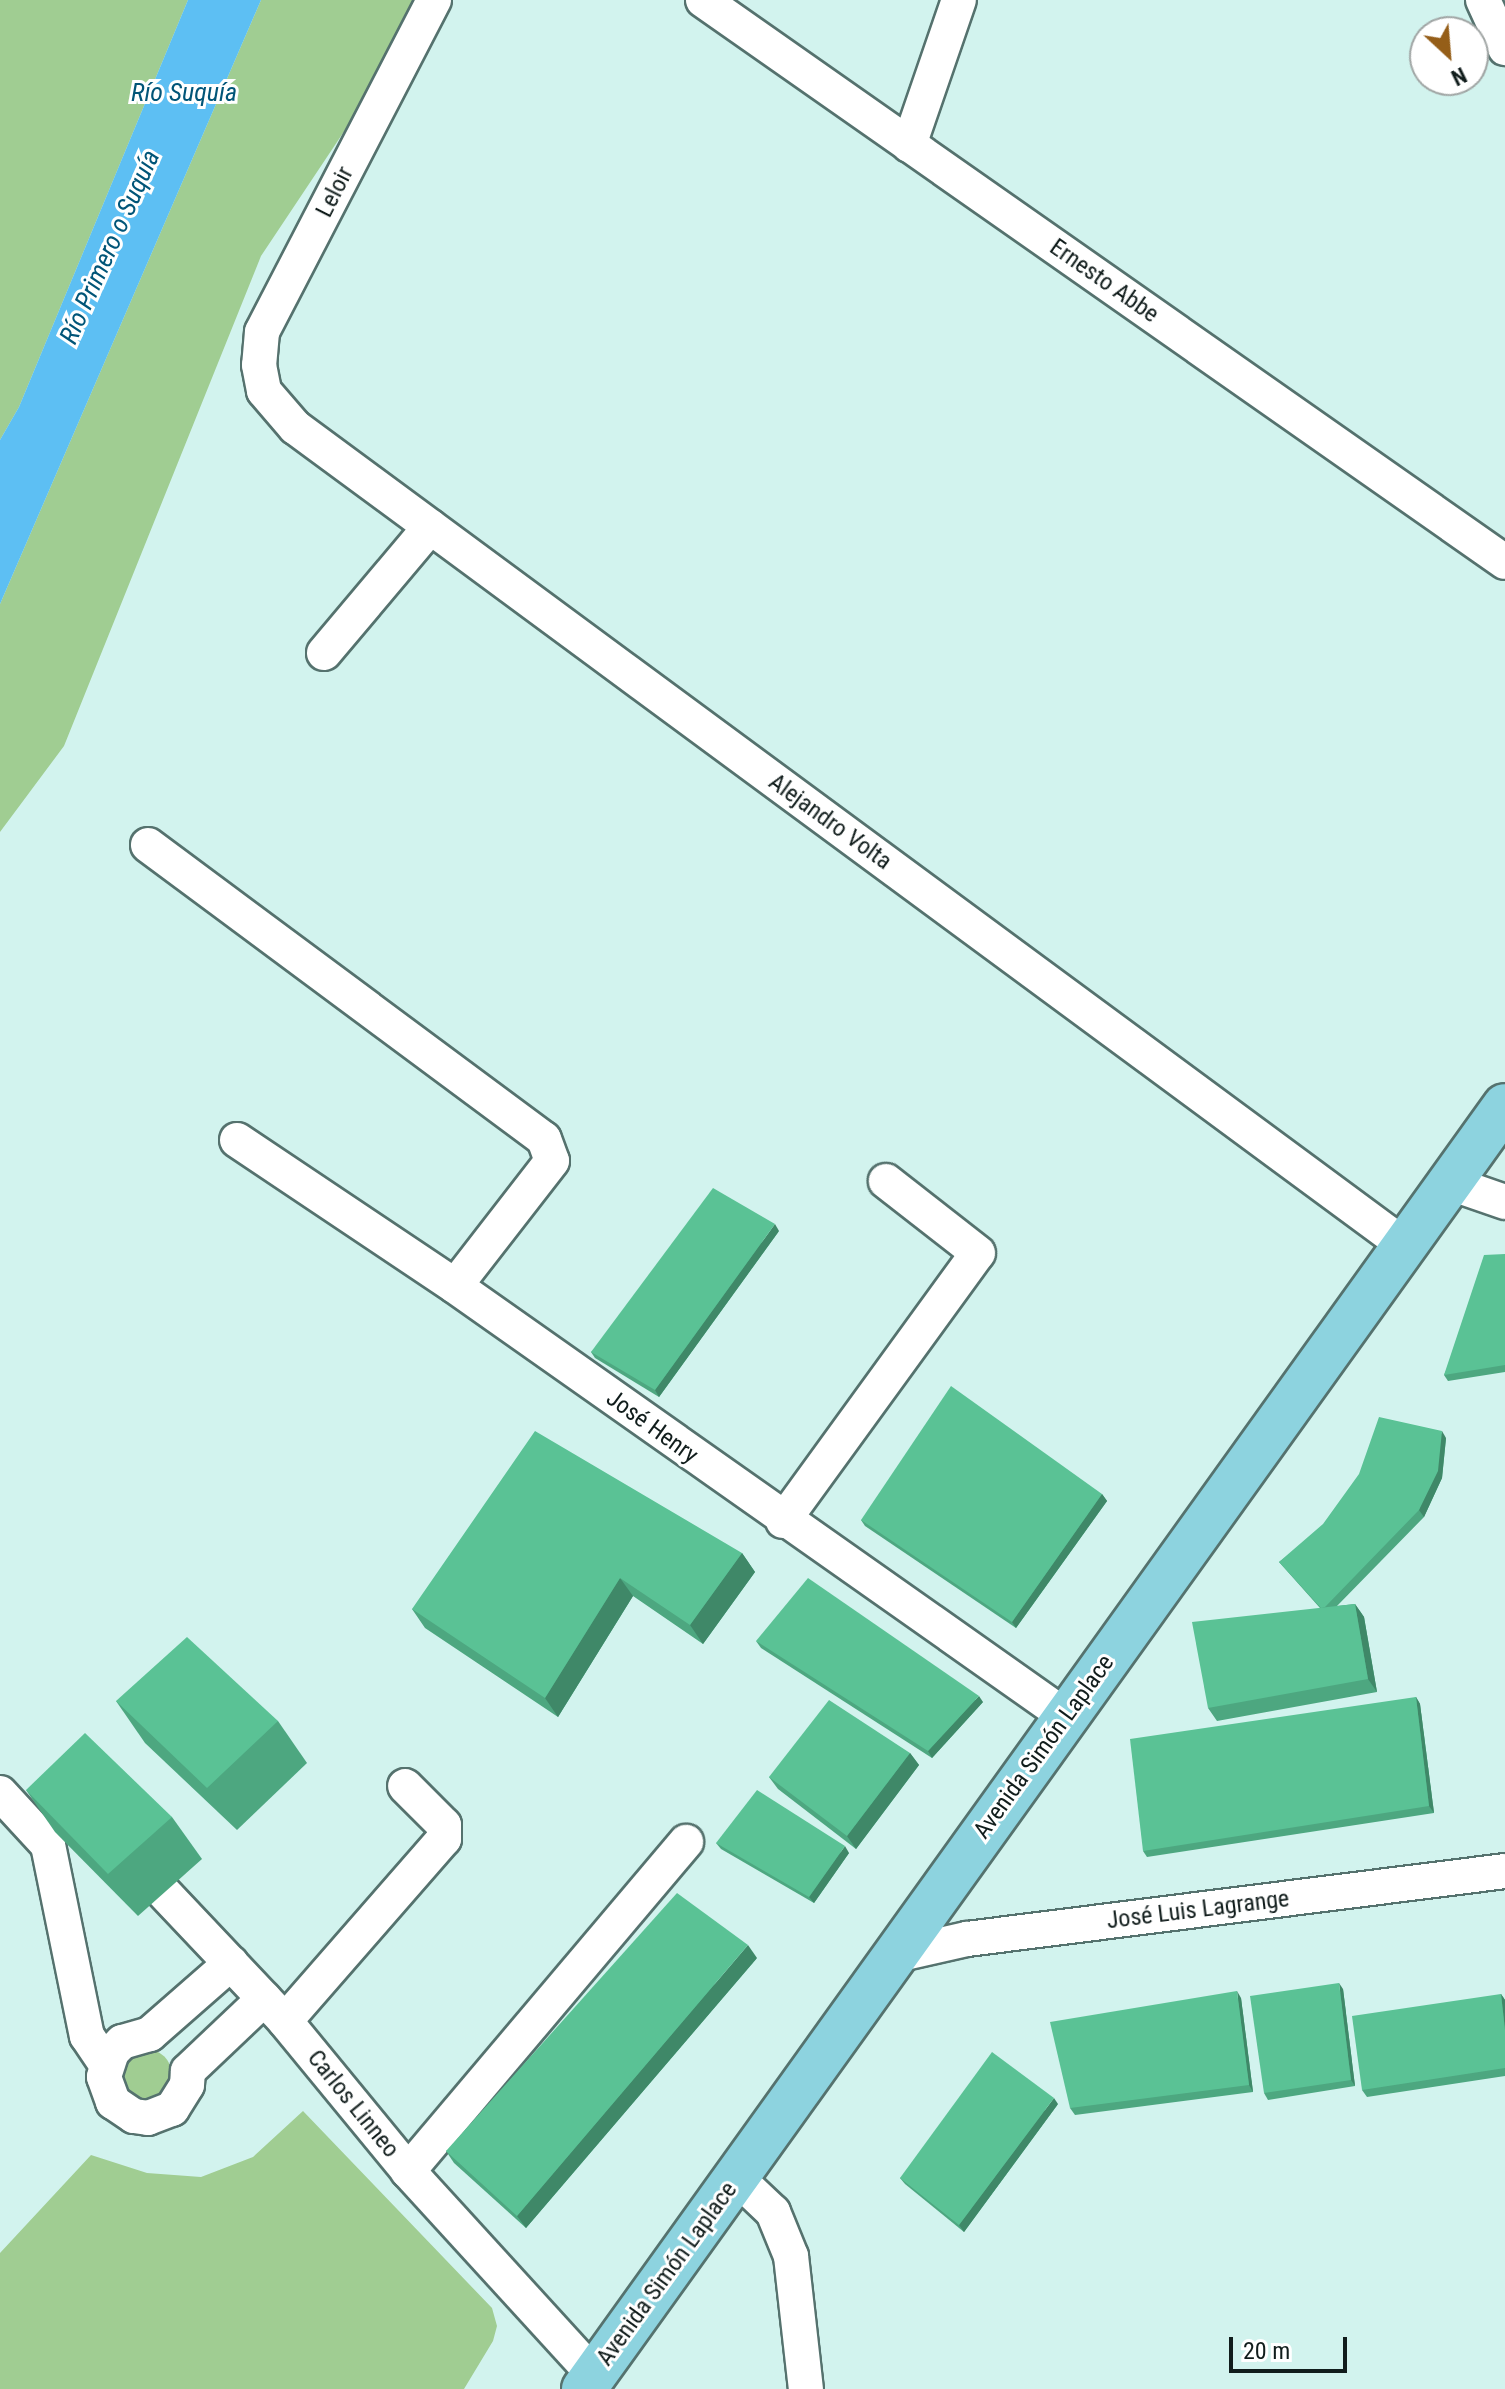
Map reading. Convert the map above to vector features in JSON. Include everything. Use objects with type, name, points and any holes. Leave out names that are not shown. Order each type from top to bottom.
[{"type":"main road","name":"Avenida Simón Laplace","points":[[589,2382],[1505,1106]]},
{"type":"street","name":"Leloir","points":[[264,391],[259,365],[262,332],[434,0]]},
{"type":"street","name":"Ernesto Abbe","points":[[703,0],[1505,562]]},
{"type":"street","points":[[909,145],[959,0]]},
{"type":"street","points":[[1483,0],[1505,48]]},
{"type":"street","name":"Alejandro Volta","points":[[264,391],[295,427],[1404,1245]]},
{"type":"street","points":[[324,653],[430,527]]},
{"type":"street","points":[[148,845],[544,1139],[552,1161],[455,1286]]},
{"type":"street","name":"José Henry","points":[[237,1140],[455,1286],[783,1521],[1067,1717]]},
{"type":"street","points":[[783,1521],[978,1253],[886,1181]]},
{"type":"street","points":[[1450,1183],[1505,1202]]},
{"type":"street","points":[[0,1793],[48,1845],[87,2036],[106,2064],[107,2090],[113,2102],[134,2116],[161,2115],[182,2098],[188,2071],[274,2010],[444,1839],[444,1825],[405,1786]]},
{"type":"street","name":"Carlos Linneo","points":[[109,1835],[274,2010],[589,2382]]},
{"type":"street","points":[[408,2171],[686,1842]]},
{"type":"street","name":"José Luis Lagrange","points":[[892,1956],[967,1939],[1505,1871]]},
{"type":"street","points":[[106,2064],[122,2042],[150,2034],[231,1963]]},
{"type":"street","points":[[736,2177],[773,2212],[791,2256],[806,2389]]},
{"type":"green space","points":[[0,0],[188,0],[19,407],[0,440]]},
{"type":"green space","points":[[261,0],[417,0],[417,22],[261,256],[64,746],[0,832],[0,604]]},
{"type":"green space","points":[[146,2049],[164,2057],[172,2075],[164,2093],[146,2101],[128,2093],[120,2075],[128,2057]]},
{"type":"green space","points":[[303,2111],[492,2308],[497,2326],[493,2341],[464,2389],[0,2389],[0,2253],[91,2155],[147,2173],[201,2177],[253,2157]]},
{"type":"water","name":"Río Suquía","points":[[188,0],[261,0],[0,604],[0,440],[19,407]]},
{"type":"building","points":[[713,1188],[775,1224],[655,1390],[591,1352]]},
{"type":"building","points":[[1505,1254],[1505,1365],[1444,1375],[1484,1255]]},
{"type":"building","points":[[951,1386],[1102,1494],[1012,1622],[861,1520]]},
{"type":"building","points":[[1379,1417],[1442,1431],[1438,1471],[1419,1510],[1321,1608],[1279,1562],[1323,1524],[1359,1474]]},
{"type":"building","points":[[535,1431],[742,1553],[690,1625],[620,1578],[545,1698],[412,1609]]},
{"type":"building","points":[[808,1578],[979,1696],[928,1751],[756,1641]]},
{"type":"building","points":[[1355,1604],[1368,1679],[1208,1708],[1192,1622]]},
{"type":"building","points":[[187,1637],[278,1721],[207,1788],[116,1701]]},
{"type":"building","points":[[1416,1697],[1429,1806],[1143,1851],[1130,1739]]},
{"type":"building","points":[[829,1700],[910,1753],[847,1836],[769,1777]]},
{"type":"building","points":[[85,1733],[172,1817],[108,1874],[26,1790]]},
{"type":"building","points":[[757,1790],[845,1846],[809,1897],[716,1843]]},
{"type":"building","points":[[677,1893],[748,1945],[517,2216],[446,2151]]},
{"type":"building","points":[[1339,1983],[1351,2080],[1264,2093],[1250,1996]]},
{"type":"building","points":[[1237,1991],[1249,2085],[1070,2108],[1050,2022]]},
{"type":"building","points":[[1501,1994],[1505,2068],[1362,2090],[1352,2016]]},
{"type":"building","points":[[992,2052],[1054,2098],[959,2225],[900,2178]]},
{"type":"water label","name":"Río Primero o Suquía","points":[[110,247]]}]
